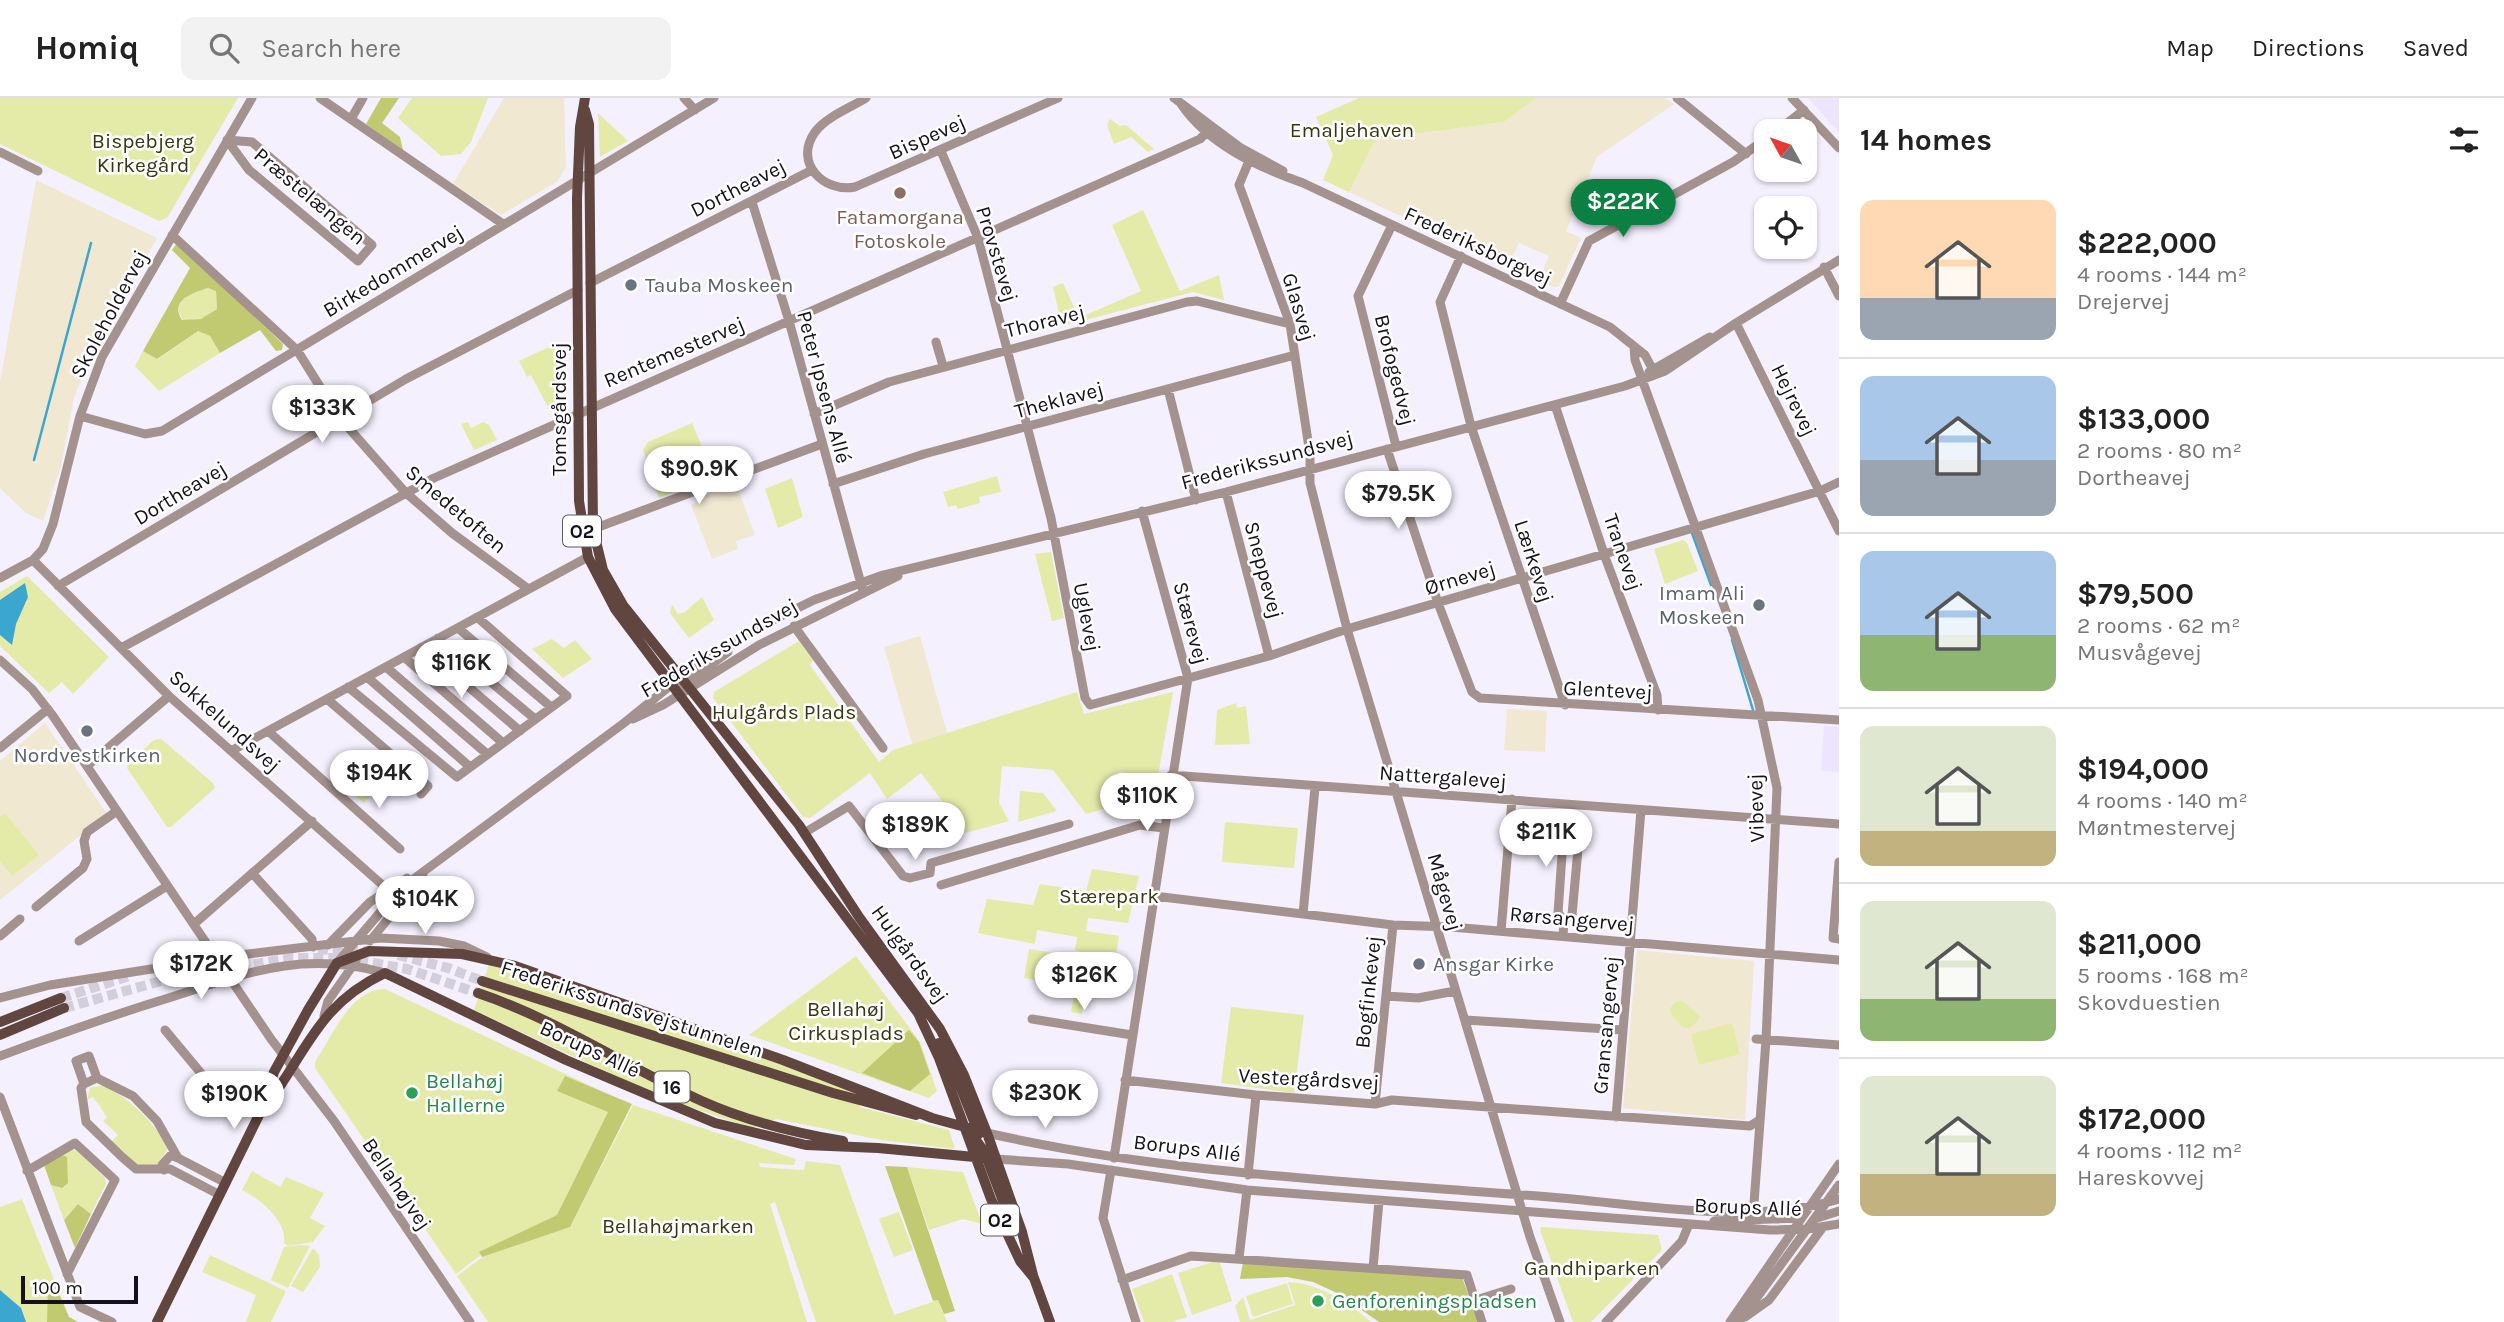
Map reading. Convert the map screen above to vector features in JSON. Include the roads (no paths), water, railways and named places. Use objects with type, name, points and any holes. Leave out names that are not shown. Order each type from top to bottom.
[{"type":"main road","name":"Tomsgårdsvej","points":[[585,104],[589,124],[583,177],[578,290],[578,412],[579,500],[588,557],[615,609],[682,685]]},
{"type":"main road","name":"Tomsgårdsvej","points":[[583,177],[590,284],[593,528],[597,555],[610,584],[682,685]]},
{"type":"main road","name":"Hulgårdsvej","points":[[682,685],[804,832],[859,917],[940,1029],[964,1075],[983,1132],[986,1159],[1003,1226],[1020,1261],[1034,1278]]},
{"type":"main road","name":"Hulgårdsvej","points":[[682,685],[910,1002],[926,1029],[964,1127],[986,1159],[1028,1255],[1050,1322]]},
{"type":"main road","points":[[337,964],[361,953],[434,951],[491,959]]},
{"type":"main road","name":"Borups Allé","points":[[491,959],[783,1060],[932,1118],[983,1132]]},
{"type":"main road","name":"Frederikssundsvej","points":[[157,1322],[259,1115],[283,1056],[337,964]]},
{"type":"main road","name":"Borups Allé","points":[[385,973],[566,1060],[715,1123],[806,1145],[878,1148],[986,1159]]},
{"type":"main road","name":"Frederikssundsvej","points":[[259,1115],[293,1069],[324,1016],[351,991],[385,973]]},
{"type":"main road","name":"Frederikssundsvejstunnelen","points":[[878,1148],[793,1131],[707,1103],[480,987],[833,1093],[899,1112],[932,1118]]},
{"type":"main road","points":[[0,1022],[62,1003],[0,1035]]},
{"type":"main road","points":[[926,1029],[942,1047],[983,1132]]},
{"type":"street","name":"Skoleholdervej","points":[[33,560],[43,550],[53,524],[80,416],[102,357],[252,98]]},
{"type":"street","points":[[320,98],[503,224]]},
{"type":"street","points":[[351,119],[363,98]]},
{"type":"street","points":[[684,98],[695,110]]},
{"type":"street","name":"Birkedommervej","points":[[80,416],[153,434],[714,98]]},
{"type":"street","name":"Dortheavej","points":[[590,284],[812,170],[808,147],[815,131],[866,98]]},
{"type":"street","name":"Bispevej","points":[[812,170],[823,183],[846,189],[941,151],[1058,98]]},
{"type":"street","points":[[1677,98],[1735,142],[1746,154]]},
{"type":"street","points":[[1792,98],[1839,148]]},
{"type":"street","name":"Frederiksborgvej","points":[[1178,101],[1248,161],[1303,183],[1618,331],[1634,347],[1643,377]]},
{"type":"street","points":[[1792,119],[1804,110]]},
{"type":"street","name":"Frederiksborgvej","points":[[1210,129],[1303,183]]},
{"type":"street","name":"Rentemestervej","points":[[121,648],[405,492],[578,412],[1164,155],[1210,129]]},
{"type":"street","name":"Præstelængen","points":[[227,140],[252,142],[372,245],[358,261],[249,170],[227,140]]},
{"type":"street","points":[[1560,304],[1589,241],[1754,148]]},
{"type":"street","name":"Provstevej","points":[[941,151],[978,238],[1054,534]]},
{"type":"street","points":[[0,152],[38,171]]},
{"type":"street","name":"Glasvej","points":[[1248,161],[1239,184],[1290,324],[1310,469]]},
{"type":"street","name":"Peter Ipsens Allé","points":[[752,202],[789,321],[862,587]]},
{"type":"street","name":"Brofogedvej","points":[[1392,225],[1358,296],[1391,448],[1438,603]]},
{"type":"street","name":"Smedetoften","points":[[172,235],[297,350],[339,418],[405,492],[444,526],[527,588]]},
{"type":"street","name":"Frederikssundsvej","points":[[1824,267],[1839,253]]},
{"type":"street","name":"Lærkevej","points":[[1461,256],[1440,302],[1471,426],[1565,705]]},
{"type":"street","name":"Frederikssundsvej","points":[[337,964],[389,900],[430,866],[624,723],[682,685],[746,635],[814,600],[909,571],[1142,511],[1196,500],[1555,405],[1665,371],[1736,323],[1839,260]]},
{"type":"street","points":[[1824,267],[1839,296]]},
{"type":"street","name":"Dortheavej","points":[[58,586],[339,418],[578,290]]},
{"type":"street","name":"Thoravej","points":[[814,414],[889,382],[1186,302],[1198,301],[1290,324]]},
{"type":"street","name":"Hejrevej","points":[[1736,323],[1839,531]]},
{"type":"street","points":[[936,342],[943,366]]},
{"type":"street","name":"Theklavej","points":[[833,484],[923,454],[1295,355]]},
{"type":"street","name":"Vibevej","points":[[1643,377],[1695,528],[1735,630],[1762,715],[1777,788],[1769,954],[1761,1040],[1761,1115],[1758,1121],[1754,1203],[1759,1213]]},
{"type":"street","points":[[1168,389],[1196,500]]},
{"type":"street","name":"Tranevej","points":[[1555,405],[1605,555],[1657,695],[1658,710]]},
{"type":"street","points":[[593,528],[822,444]]},
{"type":"street","name":"Mågevej","points":[[1310,469],[1311,488],[1346,629],[1523,1212],[1560,1322]]},
{"type":"street","name":"Ørnevej","points":[[1090,705],[1269,656],[1346,629],[1605,555],[1819,491],[1839,482]]},
{"type":"street","name":"Sneppevej","points":[[1226,492],[1269,656]]},
{"type":"street","name":"Stærevej","points":[[1114,1158],[1188,678],[1142,511]]},
{"type":"street","name":"Uglevej","points":[[1054,534],[1085,698],[1090,705]]},
{"type":"street","points":[[231,751],[588,557]]},
{"type":"street","points":[[0,579],[33,560]]},
{"type":"street","name":"Sokkelundsvej","points":[[33,560],[169,696],[370,873],[389,900]]},
{"type":"street","name":"Frederikssundsvej","points":[[624,723],[682,685],[862,587]]},
{"type":"street","name":"Glentevej","points":[[1438,603],[1472,692],[1480,698],[1839,720]]},
{"type":"street","points":[[348,687],[457,777],[568,696],[477,617]]},
{"type":"street","points":[[794,626],[883,748]]},
{"type":"street","points":[[458,628],[551,707]]},
{"type":"street","points":[[438,638],[535,719]]},
{"type":"street","points":[[422,647],[520,731]]},
{"type":"street","points":[[404,657],[503,743]]},
{"type":"street","name":"Bellahøjvej","points":[[0,660],[32,689],[48,709],[283,1056],[334,1121],[470,1322]]},
{"type":"street","points":[[386,667],[487,754]]},
{"type":"street","points":[[367,677],[470,767]]},
{"type":"street","points":[[87,766],[169,696]]},
{"type":"street","points":[[327,699],[428,786],[421,794]]},
{"type":"street","points":[[0,748],[48,709]]},
{"type":"street","points":[[268,731],[400,849]]},
{"type":"street","name":"Nattergalevej","points":[[1171,775],[1315,788],[1396,790],[1839,824]]},
{"type":"street","points":[[1303,914],[1315,788]]},
{"type":"street","points":[[1501,931],[1513,799]]},
{"type":"street","points":[[804,832],[849,806],[903,876],[910,878],[930,873],[931,863],[1069,824]]},
{"type":"street","name":"Gransangervej","points":[[1616,1117],[1641,810]]},
{"type":"street","points":[[36,906],[83,868],[88,859],[84,841],[87,832],[117,811]]},
{"type":"street","points":[[1563,936],[1564,920],[1558,914],[1564,826],[1572,820],[1580,827],[1572,915],[1564,920]]},
{"type":"street","points":[[194,924],[312,821]]},
{"type":"street","points":[[941,885],[1140,825],[1163,828]]},
{"type":"street","points":[[1839,862],[1833,938],[1839,939]]},
{"type":"street","points":[[326,946],[384,891],[430,866]]},
{"type":"street","name":"Frederikssundsvej","points":[[324,1016],[328,1001],[370,940],[430,866]]},
{"type":"street","points":[[252,873],[312,940],[313,947]]},
{"type":"street","points":[[79,941],[167,886]]},
{"type":"street","name":"Rørsangervej","points":[[1154,896],[1393,925],[1501,931],[1839,960]]},
{"type":"street","points":[[0,936],[20,919]]},
{"type":"street","name":"Bogfinkevej","points":[[1375,1104],[1393,925]]},
{"type":"street","points":[[298,949],[301,930]]},
{"type":"street","name":"Borups Allé","points":[[0,998],[50,985],[219,959],[370,940],[439,942],[464,946],[491,959]]},
{"type":"street","name":"Borups Allé","points":[[0,1056],[231,976],[282,965],[353,965],[385,973]]},
{"type":"street","points":[[1386,996],[1418,998],[1455,990]]},
{"type":"street","points":[[1032,1019],[1132,1035]]},
{"type":"street","points":[[1465,1020],[1623,1030]]},
{"type":"street","points":[[165,1030],[220,1097],[259,1115]]},
{"type":"street","points":[[1761,1040],[1839,1045]]},
{"type":"street","points":[[84,1084],[76,1060],[89,1055],[97,1078],[133,1096],[157,1121],[178,1158]]},
{"type":"street","points":[[97,1078],[81,1088],[86,1122],[136,1169],[170,1169],[220,1195]]},
{"type":"street","name":"Vestergårdsvej","points":[[1125,1080],[1256,1095],[1375,1104],[1392,1100],[1750,1126],[1758,1121]]},
{"type":"street","points":[[1248,1175],[1256,1095]]},
{"type":"street","points":[[0,1097],[80,1307],[112,1322]]},
{"type":"street","name":"Borups Allé","points":[[983,1132],[1114,1158],[1248,1175],[1759,1213],[1807,1208],[1839,1199]]},
{"type":"street","points":[[27,1171],[75,1143],[115,1180],[67,1273]]},
{"type":"street","points":[[164,1170],[162,1164],[171,1155],[226,1183]]},
{"type":"street","name":"Borups Allé","points":[[986,1159],[1111,1170],[1247,1190],[1668,1223],[1791,1231],[1839,1223]]},
{"type":"street","points":[[1730,1322],[1839,1164]]},
{"type":"street","name":"Borups Allé","points":[[1111,1170],[1103,1218],[1136,1322]]},
{"type":"street","points":[[1740,1321],[1839,1185]]},
{"type":"street","name":"Borups Allé","points":[[1239,1258],[1247,1190]]},
{"type":"street","points":[[1373,1268],[1378,1201]]},
{"type":"street","points":[[1668,1223],[1799,1219],[1826,1203]]},
{"type":"street","points":[[1791,1231],[1816,1218],[1839,1211]]},
{"type":"street","points":[[1606,1322],[1682,1241],[1689,1224]]},
{"type":"street","points":[[1740,1321],[1769,1300],[1823,1227]]},
{"type":"street","name":"Borups Allé","points":[[1823,1227],[1839,1229]]},
{"type":"street","points":[[1122,1280],[1191,1256],[1467,1275],[1482,1322]]},
{"type":"street","points":[[1476,1300],[1511,1289]]},
{"type":"water","points":[[25,583],[28,597],[16,624],[12,645],[0,635],[0,600]]},
{"type":"water","points":[[0,1290],[21,1308],[26,1322],[0,1322]]},
{"type":"waterway","points":[[34,460],[91,243]]},
{"type":"waterway","points":[[1692,533],[1711,585]]},
{"type":"waterway","points":[[1732,640],[1753,710]]},
{"type":"tunnel","points":[[318,949],[371,952]]},
{"type":"tunnel","points":[[398,955],[448,968],[482,981]]},
{"type":"tunnel","points":[[64,1008],[172,978],[292,958],[345,958],[407,969],[478,993]]},
{"type":"tunnel","points":[[61,998],[129,976]]},
{"type":"place","name":"Fatamorgana Fotoskole","points":[[900,193]]},
{"type":"place","name":"Tauba Moskeen","points":[[631,285]]},
{"type":"place","name":"Imam Ali Moskeen","points":[[1759,605]]},
{"type":"place","name":"Nordvestkirken","points":[[87,731]]},
{"type":"place","name":"Ansgar Kirke","points":[[1419,964]]},
{"type":"place","name":"Bellahøj Hallerne","points":[[412,1093]]},
{"type":"place","name":"Genforeningspladsen","points":[[1318,1301]]},
{"type":"park label","name":"Emaljehaven","points":[[1352,130]]},
{"type":"park label","name":"Bispebjerg Kirkegård","points":[[143,153]]},
{"type":"park label","name":"Hulgårds Plads","points":[[784,712]]},
{"type":"park label","name":"Stærepark","points":[[1109,896]]},
{"type":"park label","name":"Bellahøj Cirkusplads","points":[[846,1021]]},
{"type":"park label","name":"Bellahøjmarken","points":[[678,1226]]},
{"type":"park label","name":"Gandhiparken","points":[[1592,1268]]}]
